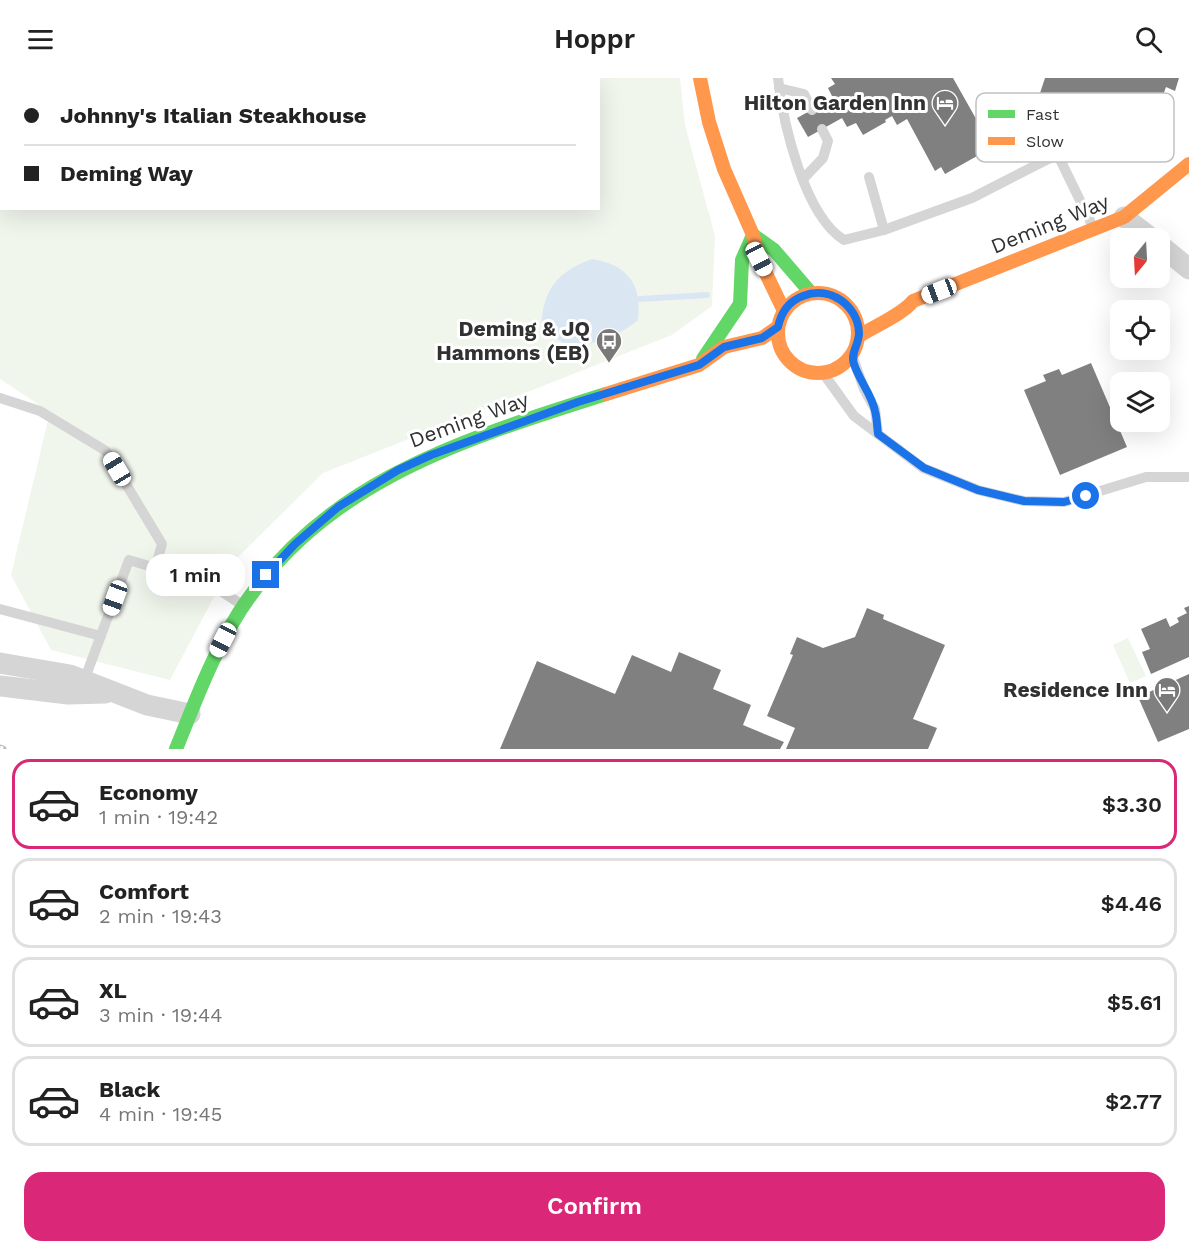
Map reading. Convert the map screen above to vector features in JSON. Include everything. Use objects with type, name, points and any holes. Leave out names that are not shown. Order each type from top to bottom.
[{"type":"street","points":[[700,78],[709,122],[724,169],[753,235],[759,259],[784,311]]},
{"type":"street","name":"Deming Way","points":[[859,336],[886,318],[905,312],[913,301],[1124,217],[1189,164]]},
{"type":"street","points":[[1124,217],[1138,228]]},
{"type":"street","points":[[753,235],[774,250],[811,293]]},
{"type":"street","points":[[699,365],[740,304],[742,260],[753,235]]},
{"type":"street","points":[[1170,253],[1189,269]]},
{"type":"street","points":[[771,357],[788,360],[804,371],[823,373],[834,370],[852,355],[859,336],[858,324],[847,305],[831,294],[811,293],[801,297],[784,311],[778,327],[782,350],[788,360]]},
{"type":"street","points":[[900,295],[913,301]]},
{"type":"street","points":[[847,305],[862,305]]},
{"type":"street","name":"Deming Way","points":[[176,749],[206,674],[244,606],[279,559],[310,529],[338,507],[398,470],[431,455],[578,402],[699,365],[724,347],[762,338],[778,327]]},
{"type":"street","name":"Deming Way","points":[[699,365],[718,366]]},
{"type":"street","points":[[0,663],[70,675],[147,705],[190,714]]},
{"type":"street","points":[[0,686],[68,694],[115,693]]},
{"type":"lane","points":[[779,83],[804,94],[812,110]]},
{"type":"lane","points":[[779,83],[785,122],[796,165],[829,231],[844,240],[885,230],[972,198],[1042,162]]},
{"type":"lane","points":[[803,179],[823,158],[828,141],[822,129]]},
{"type":"lane","points":[[1062,162],[1095,230]]},
{"type":"lane","points":[[869,177],[885,230]]},
{"type":"lane","points":[[852,355],[864,389],[875,409],[878,434]]},
{"type":"lane","points":[[823,373],[854,416],[924,468],[978,490],[1024,501],[1064,502],[1146,477],[1189,477]]},
{"type":"lane","points":[[0,398],[40,411],[106,451],[162,544],[155,569]]},
{"type":"lane","points":[[84,681],[129,560],[212,585],[244,606]]},
{"type":"lane","points":[[0,609],[100,636]]},
{"type":"shaded area","points":[[600,78],[680,78],[685,125],[715,236],[712,306],[672,335],[323,473],[232,563],[170,680],[51,650],[11,575],[50,412],[0,379],[0,210],[600,210]]},
{"type":"shaded area","points":[[592,259],[615,266],[630,278],[638,296],[638,320],[605,339],[568,347],[541,327],[545,302],[549,292],[561,276]]},
{"type":"shaded area","points":[[1128,638],[1146,676],[1130,683],[1113,645]]},
{"type":"building","name":"Hilton Garden Inn","points":[[831,78],[953,78],[976,119],[976,157],[945,174],[941,167],[935,171],[907,119],[897,125],[892,116],[863,135],[856,123],[847,127],[842,118],[808,137],[797,118],[833,98],[828,88],[835,84]]},
{"type":"building","points":[[1045,78],[1179,78],[1175,91],[1166,87],[1164,93],[1040,93]]},
{"type":"building","points":[[1091,363],[1110,407],[1110,432],[1121,432],[1127,447],[1060,475],[1024,390],[1046,381],[1043,375],[1059,369],[1062,375]]},
{"type":"building","points":[[1189,606],[1189,657],[1151,674],[1142,652],[1150,649],[1141,629],[1166,618],[1170,627],[1179,622],[1177,618],[1187,613],[1184,608]]},
{"type":"building","points":[[867,608],[884,615],[883,619],[945,645],[913,719],[937,728],[928,749],[786,749],[795,728],[767,716],[793,655],[790,654],[797,637],[823,648],[855,637]]},
{"type":"building","points":[[679,652],[721,670],[713,689],[751,705],[743,725],[784,742],[780,749],[500,749],[537,661],[615,694],[632,655],[671,672]]},
{"type":"building","name":"Residence Inn","points":[[1189,674],[1189,729],[1158,742],[1138,697]]},
{"type":"waterway","points":[[640,299],[707,295]]},
{"type":"traffic: fast","points":[[753,235],[774,250],[811,293]]},
{"type":"traffic: fast","points":[[703,359],[740,304],[742,260],[753,235]]},
{"type":"traffic: fast","points":[[176,749],[209,670],[232,624],[266,576],[305,535],[348,502],[395,474],[446,450],[606,394]]},
{"type":"traffic: slow","points":[[700,78],[709,122],[724,169],[753,235],[759,259],[784,311]]},
{"type":"traffic: slow","points":[[859,336],[896,315],[913,301],[1124,217],[1189,164]]},
{"type":"traffic: slow","points":[[818,293],[833,296],[846,305],[855,318],[858,333],[855,348],[846,361],[833,370],[818,373],[803,370],[790,361],[781,348],[778,333],[781,318],[790,305],[803,296],[818,293]]},
{"type":"traffic: slow","points":[[606,394],[699,365],[724,347],[762,338],[778,327]]},
{"type":"place","name":"Hilton Garden Inn","points":[[945,126]]},
{"type":"place","name":"Deming & JQ Hammons (EB)","points":[[609,364]]},
{"type":"place","name":"Residence Inn","points":[[1167,713]]},
{"type":"route","points":[[266,575],[310,529],[368,486],[398,470],[431,455],[578,402],[699,365],[724,347],[762,338],[778,327],[784,311],[792,303],[811,293],[831,294],[847,305],[854,314],[859,336],[852,355],[864,389],[875,409],[878,434],[924,468],[978,490],[1024,501],[1064,502],[1086,496]]}]
